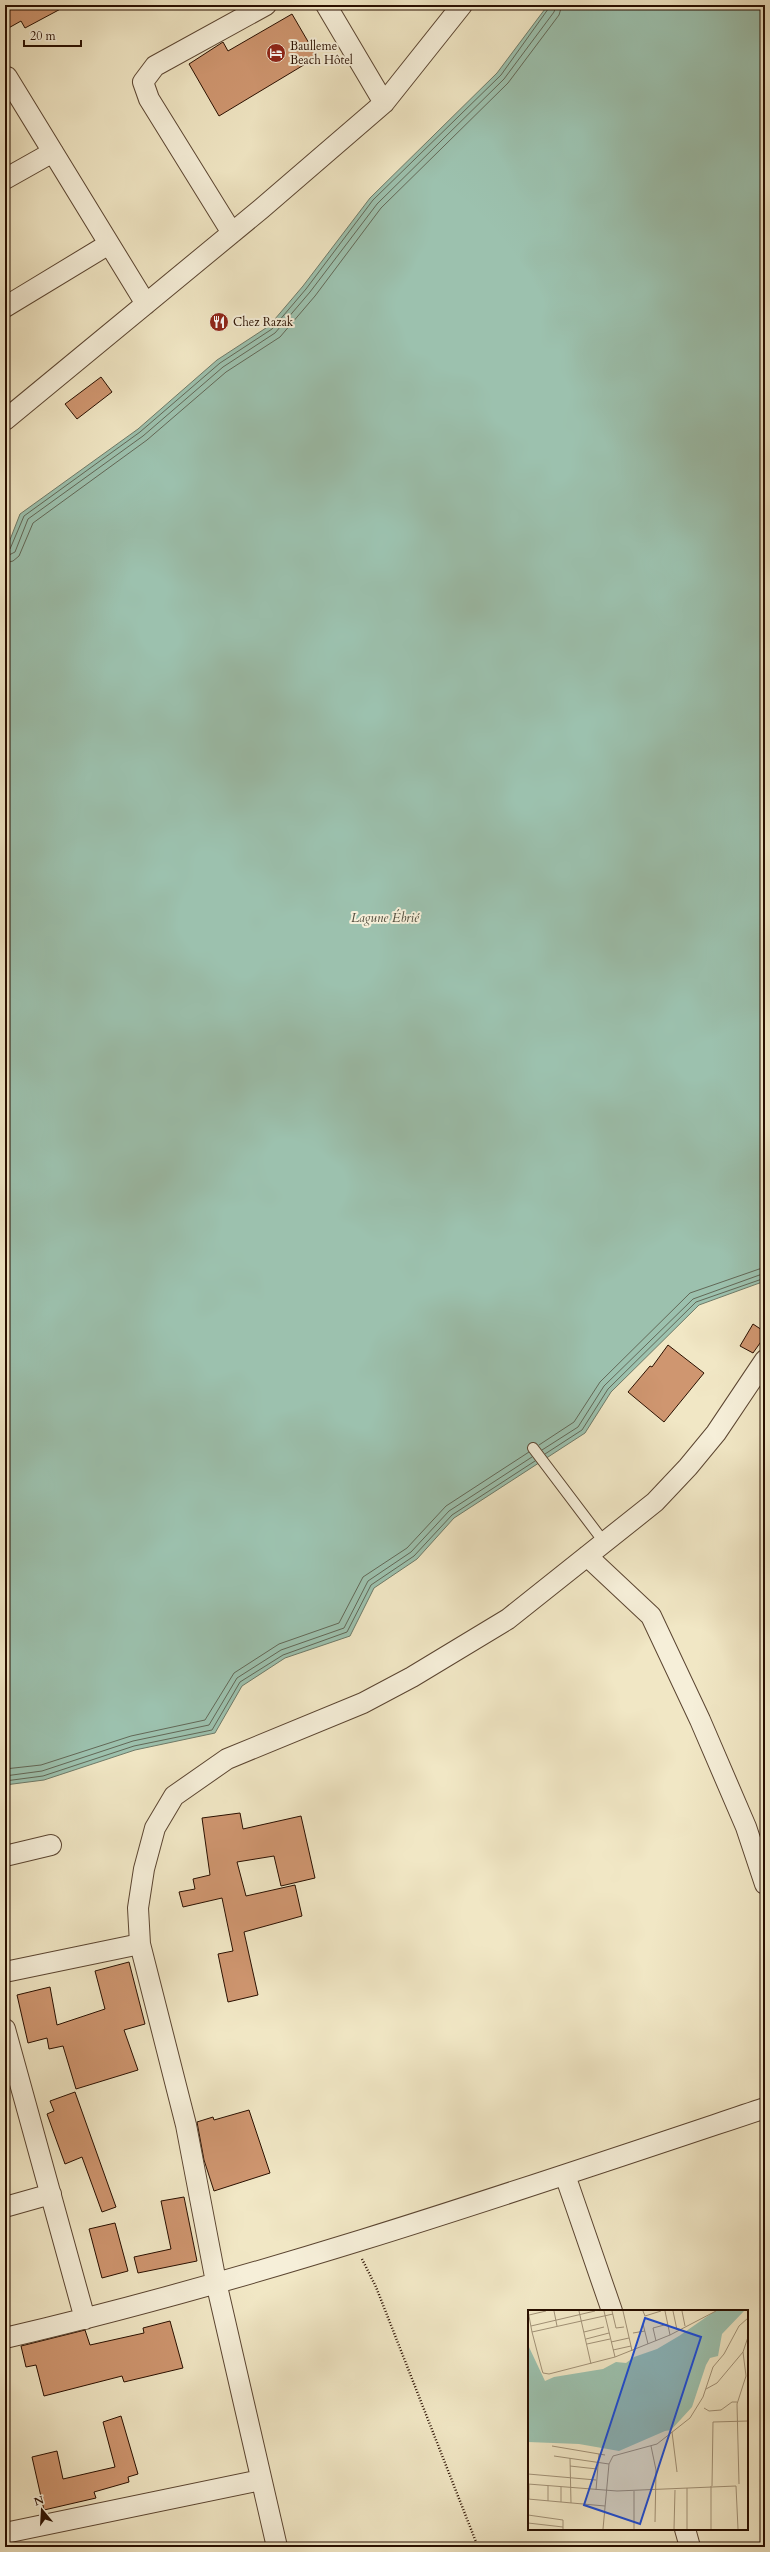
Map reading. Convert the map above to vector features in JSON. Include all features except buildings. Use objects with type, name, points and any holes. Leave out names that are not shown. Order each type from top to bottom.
[{"type":"street","points":[[232,233],[149,99],[143,82],[156,66],[266,5]]},
{"type":"street","points":[[326,5],[384,103]]},
{"type":"street","points":[[5,420],[232,233],[384,103],[452,9]]},
{"type":"street","points":[[7,77],[146,304]]},
{"type":"street","points":[[5,179],[52,152]]},
{"type":"street","points":[[5,307],[109,244]]},
{"type":"street","points":[[277,2547],[216,2282],[186,2125],[140,1944],[138,1908],[144,1869],[155,1828],[174,1796],[227,1759],[247,1749],[363,1702],[412,1677],[508,1619],[655,1502],[688,1467],[716,1433],[765,1360]]},
{"type":"street","points":[[587,1556],[651,1616],[700,1720],[746,1827],[765,1884]]},
{"type":"street","points":[[5,1856],[51,1845]]},
{"type":"street","points":[[5,1972],[140,1944]]},
{"type":"street","points":[[5,2029],[9,2056],[51,2194],[85,2319]]},
{"type":"street","points":[[5,2338],[85,2319],[353,2242],[565,2175],[765,2108]]},
{"type":"street","points":[[565,2175],[612,2310]]},
{"type":"street","points":[[5,2207],[51,2194]]},
{"type":"street","points":[[5,2532],[261,2480]]},
{"type":"street","points":[[685,2530],[690,2547]]},
{"type":"lane","points":[[533,1448],[604,1542]]},
{"type":"path","points":[[353,2242],[376,2287],[478,2547]]},
{"type":"water","name":"Lagune Ébrié","points":[[548,5],[765,5],[765,1281],[699,1305],[611,1392],[585,1433],[454,1518],[417,1559],[374,1588],[350,1636],[285,1658],[242,1686],[215,1733],[135,1750],[44,1780],[5,1785],[6,550],[20,514],[138,429],[217,360],[269,326],[303,286],[370,198],[497,73]]},
{"type":"place","name":"Baulleme Beach Hôtel","points":[[276,53]]},
{"type":"place","name":"Chez Razak","points":[[219,322]]}]
